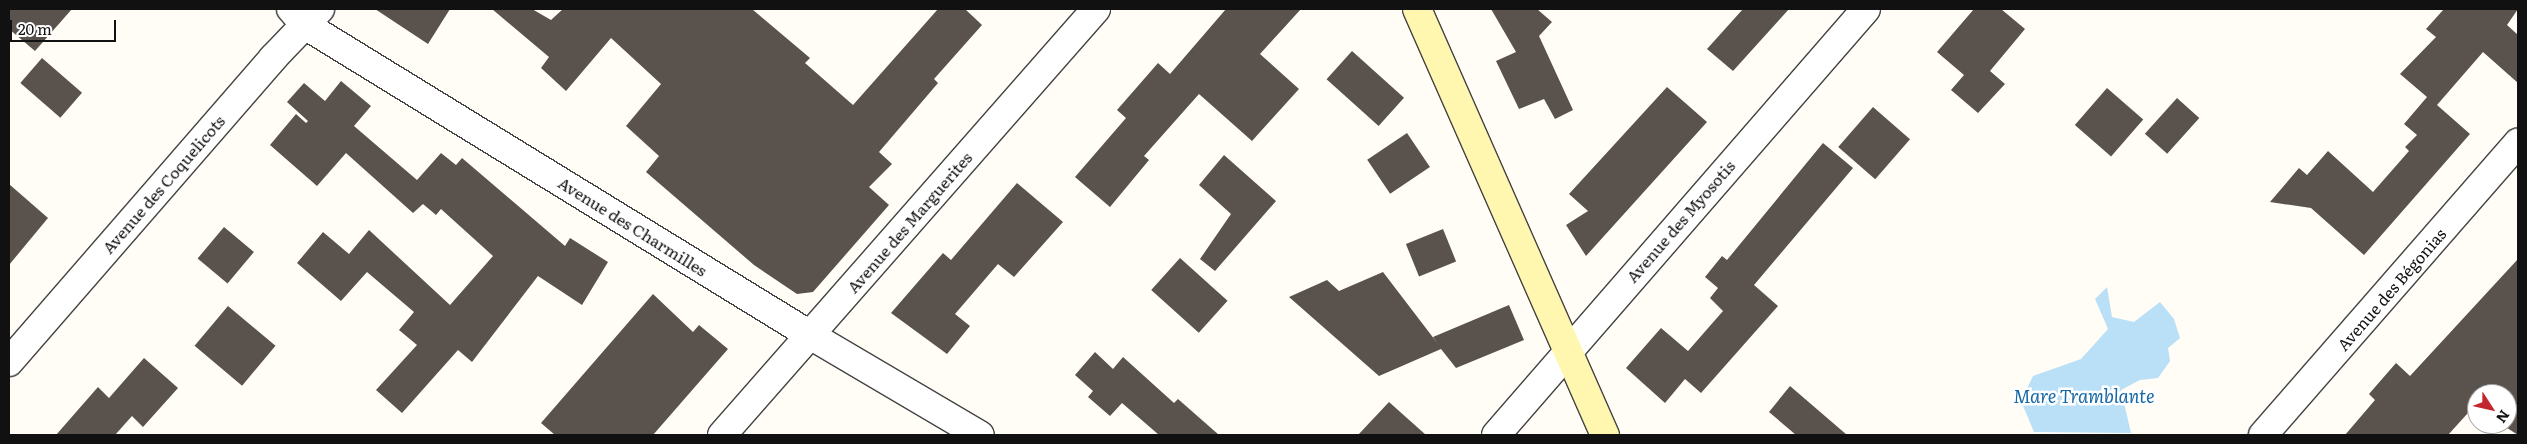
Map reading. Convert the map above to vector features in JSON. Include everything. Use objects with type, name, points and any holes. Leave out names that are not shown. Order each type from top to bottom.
[{"type":"street","name":"Avenue des Marguerites","points":[[722,435],[1096,9]]},
{"type":"street","points":[[1417,9],[1605,435]]},
{"type":"street","name":"Avenue des Myosotis","points":[[1496,435],[1866,9]]},
{"type":"street","name":"Avenue des Charmilles","points":[[306,14],[810,335],[980,435]]},
{"type":"street","name":"Avenue des Coquelicots","points":[[9,362],[306,14]]},
{"type":"street","name":"Avenue des Bégonias","points":[[2263,435],[2518,143]]},
{"type":"water","name":"Mare Tramblante","points":[[2107,287],[2112,317],[2134,322],[2160,302],[2174,319],[2180,338],[2168,348],[2170,361],[2158,378],[2140,380],[2121,390],[2131,433],[2034,432],[2021,401],[2033,376],[2081,359],[2108,329],[2095,299]]},
{"type":"building","points":[[9,9],[72,9],[35,51],[9,29]]},
{"type":"building","points":[[375,9],[450,9],[428,44]]},
{"type":"building","points":[[492,9],[532,9],[551,20],[563,9],[752,9],[810,58],[805,63],[853,105],[938,9],[965,9],[982,25],[934,79],[938,83],[879,152],[892,164],[869,187],[889,205],[813,292],[797,294],[754,265],[646,172],[659,156],[626,126],[661,84],[611,38],[566,91],[541,68],[549,57]]},
{"type":"building","points":[[1226,9],[1301,9],[1260,54],[1299,89],[1252,141],[1199,94],[1144,156],[1149,160],[1110,207],[1075,177],[1126,118],[1117,110],[1158,63],[1170,74]]},
{"type":"building","points":[[1491,9],[1537,9],[1552,22],[1539,36],[1573,110],[1555,119],[1544,99],[1519,109],[1496,61],[1516,52]]},
{"type":"building","points":[[1743,9],[1789,9],[1733,71],[1707,49]]},
{"type":"building","points":[[1974,9],[2001,9],[2025,29],[1990,71],[2005,84],[1978,113],[1951,90],[1964,75],[1937,52]]},
{"type":"building","points":[[2444,9],[2518,9],[2507,25],[2518,35],[2518,83],[2483,52],[2437,105],[2470,134],[2364,255],[2311,208],[2270,202],[2299,168],[2307,175],[2328,151],[2373,192],[2409,151],[2405,147],[2417,135],[2404,124],[2427,97],[2400,74],[2436,37],[2426,29]]},
{"type":"building","points":[[1352,51],[1404,98],[1379,126],[1327,79]]},
{"type":"building","points":[[42,58],[82,93],[60,118],[20,83]]},
{"type":"building","points":[[341,81],[371,106],[354,126],[417,180],[441,153],[456,165],[462,158],[565,246],[570,238],[608,262],[582,305],[538,276],[472,362],[458,350],[402,413],[376,390],[417,345],[399,330],[414,312],[367,272],[341,301],[297,263],[323,232],[349,254],[369,230],[450,305],[493,256],[441,209],[436,215],[423,204],[413,213],[346,153],[317,186],[270,145],[296,114],[306,123],[308,121],[287,102],[304,83],[325,101]]},
{"type":"building","points":[[1667,87],[1707,122],[1586,256],[1566,225],[1588,211],[1569,194]]},
{"type":"building","points":[[2107,88],[2143,119],[2111,156],[2075,125]]},
{"type":"building","points":[[2177,98],[2199,118],[2167,154],[2145,134]]},
{"type":"building","points":[[1873,107],[1910,139],[1875,179],[1838,147]]},
{"type":"building","points":[[1407,133],[1430,167],[1390,194],[1367,160]]},
{"type":"building","points":[[1823,143],[1853,168],[1754,285],[1778,306],[1701,393],[1685,379],[1665,403],[1626,368],[1661,328],[1688,351],[1723,311],[1710,298],[1718,288],[1705,277],[1722,256],[1727,260]]},
{"type":"building","points":[[1224,155],[1276,201],[1215,271],[1200,259],[1231,214],[1199,185]]},
{"type":"building","points":[[1017,183],[1063,222],[1014,277],[998,264],[955,314],[970,326],[947,354],[891,313],[943,253],[951,260]]},
{"type":"building","points":[[9,184],[48,218],[9,265]]},
{"type":"building","points":[[224,227],[254,252],[228,283],[198,258]]},
{"type":"building","points":[[1443,229],[1456,261],[1419,276],[1406,244]]},
{"type":"building","points":[[1180,258],[1228,301],[1199,333],[1151,290]]},
{"type":"building","points":[[2518,259],[2518,435],[2516,434],[2517,384],[2467,384],[2467,414],[2448,435],[2345,435],[2375,400],[2369,394],[2396,363],[2410,376]]},
{"type":"building","points":[[1383,272],[1438,344],[1433,337],[1509,305],[1524,340],[1456,368],[1441,349],[1379,376],[1289,297],[1327,280],[1339,291]]},
{"type":"building","points":[[653,294],[693,332],[699,325],[728,349],[653,435],[555,435],[541,423]]},
{"type":"building","points":[[228,306],[275,346],[242,386],[195,346]]},
{"type":"building","points":[[1095,352],[1113,369],[1123,357],[1174,403],[1178,399],[1219,435],[1159,435],[1122,403],[1110,416],[1088,397],[1093,391],[1075,375]]},
{"type":"building","points":[[144,358],[178,388],[143,427],[132,416],[115,435],[56,435],[98,387],[109,398]]},
{"type":"building","points":[[1790,386],[1847,435],[1796,435],[1769,412]]},
{"type":"building","points":[[1389,402],[1426,435],[1358,435]]}]
